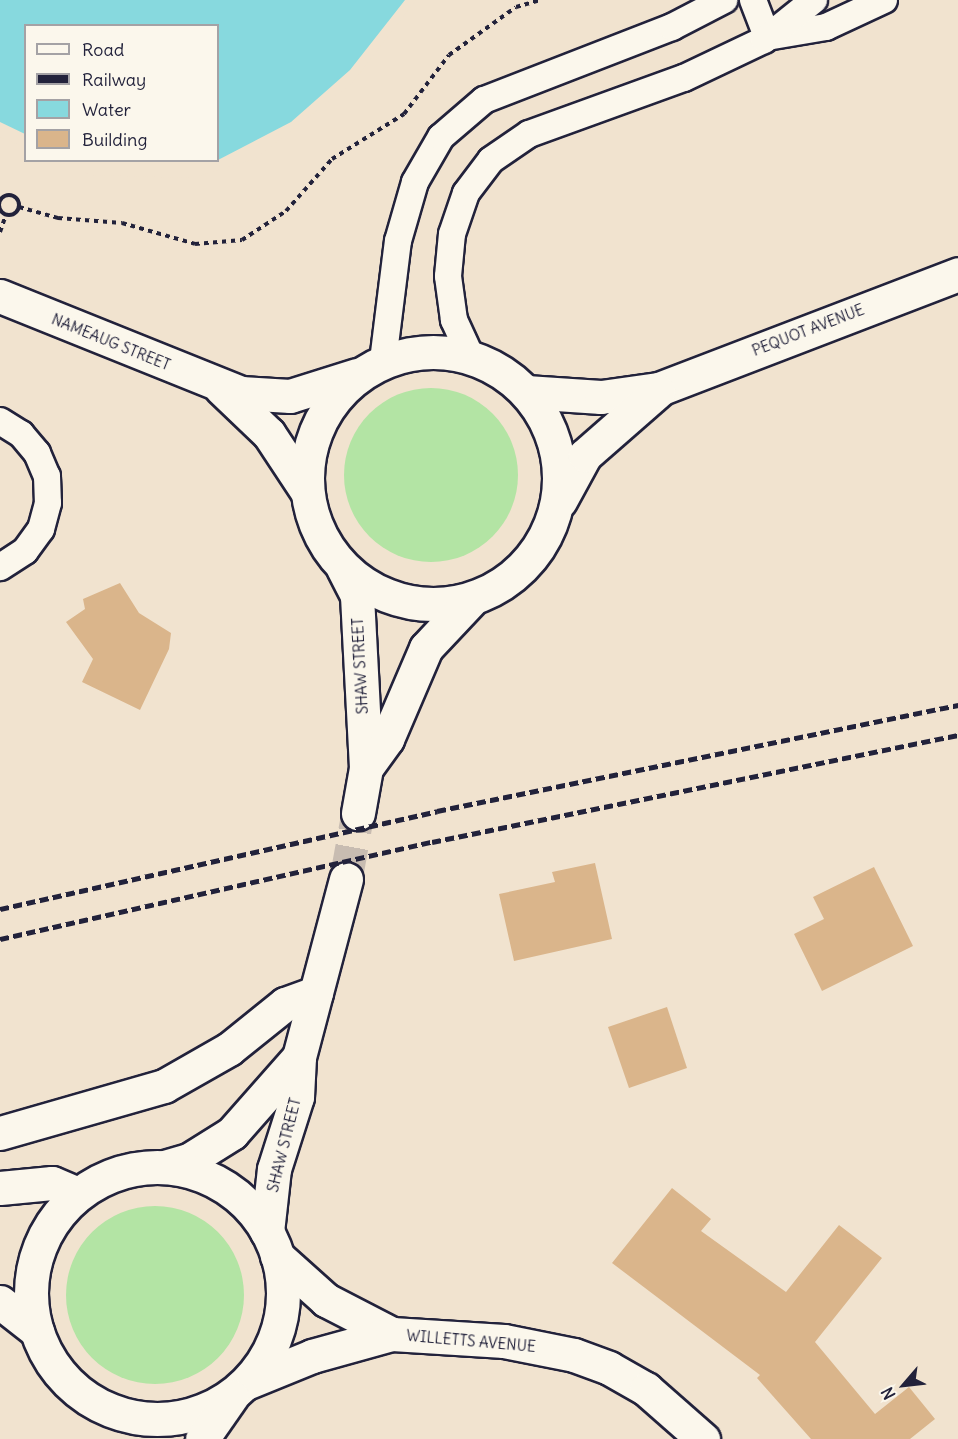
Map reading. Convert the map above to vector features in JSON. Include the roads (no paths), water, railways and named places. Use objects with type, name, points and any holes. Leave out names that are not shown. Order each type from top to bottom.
[{"type":"street","name":"PEQUOT AVENUE","points":[[526,392],[601,398],[659,389],[958,274]]},
{"type":"street","name":"NAMEAUG STREET","points":[[0,296],[221,388],[290,396],[422,352],[471,357],[500,371],[526,392],[545,419],[556,450],[559,483],[554,516]]},
{"type":"street","points":[[370,368],[334,398],[317,426],[306,490],[325,545],[343,568],[371,589],[403,602],[438,605],[472,599]]},
{"type":"street","name":"NAMEAUG STREET","points":[[221,388],[269,434],[306,490]]},
{"type":"street","name":"PEQUOT AVENUE","points":[[472,599],[523,567],[554,516],[585,455],[659,389]]},
{"type":"street","name":"SHAW STREET","points":[[343,568],[357,596],[366,768],[358,813]]},
{"type":"street","name":"SHAW STREET","points":[[366,768],[387,739],[426,648],[472,599]]},
{"type":"street","name":"SHAW STREET","points":[[241,1388],[272,1345],[281,1316],[272,1244],[274,1169],[297,1097],[299,1057],[346,879]]},
{"type":"street","points":[[0,1132],[164,1086],[229,1049],[285,1004],[316,993]]},
{"type":"street","name":"SHAW STREET","points":[[164,1167],[189,1160],[232,1132],[299,1057]]},
{"type":"street","points":[[121,1439],[90,1400],[49,1359],[37,1331],[32,1271],[57,1215],[78,1194],[134,1169],[164,1167]]},
{"type":"street","name":"WILLETTS AVENUE","points":[[164,1167],[222,1185],[272,1244],[326,1300],[392,1334]]},
{"type":"street","points":[[0,1188],[44,1183],[78,1194]]},
{"type":"street","points":[[0,1302],[37,1331]]},
{"type":"street","name":"WILLETTS AVENUE","points":[[241,1388],[312,1356],[392,1334],[504,1341],[574,1355],[646,1389],[703,1439]]},
{"type":"street","points":[[90,1400],[119,1414],[150,1419],[209,1408],[241,1388]]},
{"type":"street","points":[[202,1439],[241,1388]]},
{"type":"lane","points":[[370,368],[398,241],[415,182],[441,137],[484,100],[672,27],[724,0]]},
{"type":"lane","points":[[753,0],[767,37]]},
{"type":"lane","points":[[471,357],[453,309],[448,276],[452,234],[466,193],[491,160],[528,134],[684,78],[767,37],[814,0]]},
{"type":"lane","points":[[767,37],[826,27],[884,0]]},
{"type":"lane","points":[[0,421],[21,434],[37,453],[48,502],[41,528],[25,551],[0,567]]},
{"type":"water","points":[[0,0],[413,0],[350,81],[305,119],[219,162],[219,24],[24,24],[24,145],[0,134]]},
{"type":"water","points":[[72,162],[219,162],[193,175]]},
{"type":"tunnel","points":[[346,879],[358,813]]},
{"type":"railway","points":[[0,909],[437,811],[958,705]]},
{"type":"railway","points":[[0,939],[432,842],[958,735]]}]
